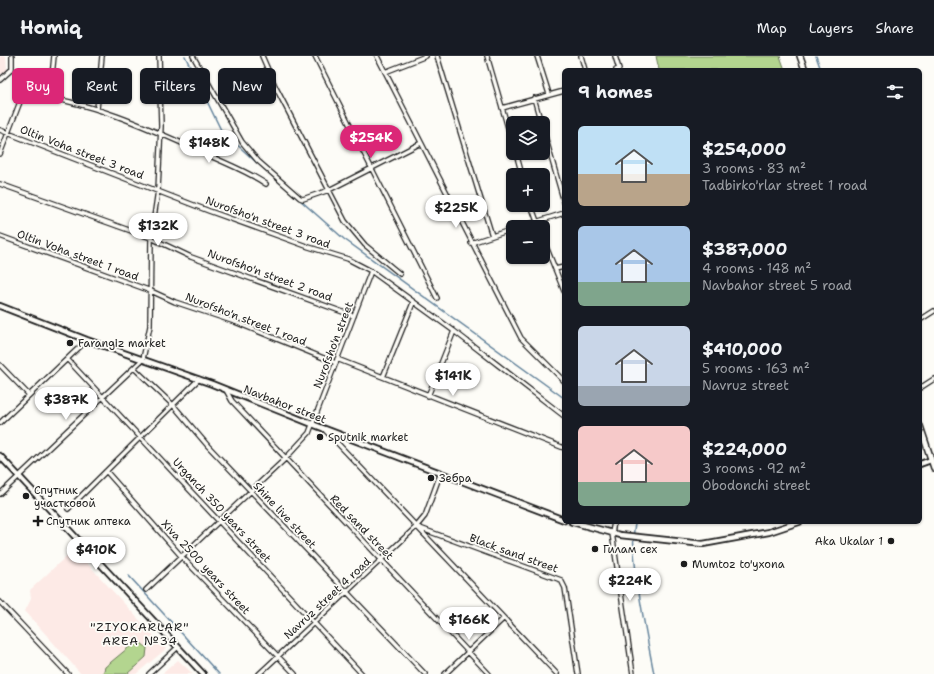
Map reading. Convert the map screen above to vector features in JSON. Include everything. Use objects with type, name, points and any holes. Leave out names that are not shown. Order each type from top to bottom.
[{"type":"main road","points":[[800,56],[804,68]]},
{"type":"main road","name":"Navbahor street","points":[[0,306],[87,340],[199,379],[312,424],[562,519]]},
{"type":"main road","points":[[922,432],[933,463],[922,464]]},
{"type":"main road","points":[[0,456],[204,674]]},
{"type":"main road","points":[[579,524],[620,535],[703,544],[769,532],[794,524]]},
{"type":"street","points":[[0,80],[12,69],[12,56]]},
{"type":"street","points":[[53,68],[54,56]]},
{"type":"street","points":[[97,109],[102,56]]},
{"type":"street","points":[[0,494],[143,359],[150,326],[151,238],[158,190],[160,133],[159,56]]},
{"type":"street","points":[[193,56],[236,133],[258,161],[300,198],[329,190],[421,143]]},
{"type":"street","points":[[262,56],[275,86],[345,220],[365,245],[400,274]]},
{"type":"street","points":[[315,56],[437,298]]},
{"type":"street","points":[[377,56],[521,338],[562,379]]},
{"type":"street","points":[[385,72],[426,56]]},
{"type":"street","points":[[437,56],[492,236]]},
{"type":"street","points":[[487,56],[506,121]]},
{"type":"street","points":[[537,56],[549,94]]},
{"type":"street","points":[[581,56],[584,68]]},
{"type":"street","points":[[615,56],[619,68]]},
{"type":"street","points":[[502,108],[562,91]]},
{"type":"street","points":[[534,98],[539,116]]},
{"type":"street","points":[[64,100],[97,109],[160,133],[248,172],[266,184]]},
{"type":"street","points":[[0,154],[19,104]]},
{"type":"street","name":"Oltin Voha street 3 road","points":[[0,130],[158,190]]},
{"type":"street","points":[[550,153],[562,195]]},
{"type":"street","name":"Nurofsho'n street 2 road","points":[[0,184],[151,238],[191,257],[354,316]]},
{"type":"street","name":"Nurofsho'n street 3 road","points":[[158,190],[209,211],[309,247],[348,259],[371,271],[413,303],[454,331],[562,414]]},
{"type":"street","points":[[542,220],[562,214]]},
{"type":"street","points":[[472,242],[506,231]]},
{"type":"street","name":"Oltin Voha street 1 road","points":[[0,236],[151,291]]},
{"type":"street","points":[[550,256],[562,286]]},
{"type":"street","points":[[555,269],[562,267]]},
{"type":"street","name":"Nurofsho'n street","points":[[146,590],[251,492],[309,433],[371,271]]},
{"type":"street","name":"Nurofsho'n street 1 road","points":[[151,291],[175,302],[235,322],[336,361],[383,377],[428,396],[562,447]]},
{"type":"street","points":[[383,377],[413,303]]},
{"type":"street","points":[[922,319],[934,311]]},
{"type":"street","points":[[428,396],[454,331]]},
{"type":"street","points":[[0,423],[87,340]]},
{"type":"street","name":"Urganch 350 years street","points":[[67,359],[142,437],[362,674]]},
{"type":"street","points":[[0,364],[29,395]]},
{"type":"street","name":"Shine live street","points":[[134,368],[174,406],[208,446],[251,492],[425,674]]},
{"type":"street","points":[[68,509],[174,406],[199,379]]},
{"type":"street","points":[[922,387],[934,379]]},
{"type":"street","name":"Red sand street","points":[[226,390],[232,401],[285,459],[489,674]]},
{"type":"street","name":"Black sand street","points":[[323,428],[503,619],[557,674]]},
{"type":"street","name":"Xiva 2500 years street","points":[[106,471],[182,557],[295,674]]},
{"type":"street","name":"Navruz street 4 road","points":[[259,674],[416,527],[425,516],[441,472]]},
{"type":"street","points":[[614,524],[612,533],[633,674]]},
{"type":"street","name":"Black sand street","points":[[416,527],[561,580],[565,588],[578,674]]},
{"type":"street","points":[[0,602],[68,674]]},
{"type":"street","points":[[445,674],[503,619]]},
{"type":"street","points":[[149,674],[178,647]]},
{"type":"shaded area","points":[[0,56],[6,56],[7,70],[4,74],[0,74]]},
{"type":"shaded area","points":[[74,549],[166,649],[136,674],[81,674],[25,611],[31,599],[30,590]]},
{"type":"shaded area","points":[[178,660],[193,674],[162,674]]},
{"type":"green space","points":[[656,56],[780,56],[784,68],[659,68]]},
{"type":"green space","points":[[140,642],[147,648],[146,657],[127,674],[103,674],[105,667],[134,643]]},
{"type":"waterway","points":[[185,56],[221,130],[256,162]]},
{"type":"waterway","points":[[816,56],[820,68]]},
{"type":"waterway","points":[[300,200],[344,239],[562,397]]},
{"type":"waterway","points":[[636,524],[634,550],[636,572],[643,619],[654,674]]},
{"type":"waterway","points":[[129,576],[219,674]]},
{"type":"place","name":"Farangiz market","points":[[70,343]]},
{"type":"place","name":"Sputnik market","points":[[320,437]]},
{"type":"place","name":"Зебра","points":[[431,478]]},
{"type":"place","name":"Спутник участковой","points":[[26,496]]},
{"type":"place","name":"Спутник аптека","points":[[38,521]]},
{"type":"place","name":"Aka Ukalar 1","points":[[891,541]]},
{"type":"place","name":"Гилам сех","points":[[595,549]]},
{"type":"place","name":"Mumtoz to'yxona","points":[[684,564]]},
{"type":"district","name":"\"ZIYOKARLAR\" AREA №34","points":[[140,634]]}]
